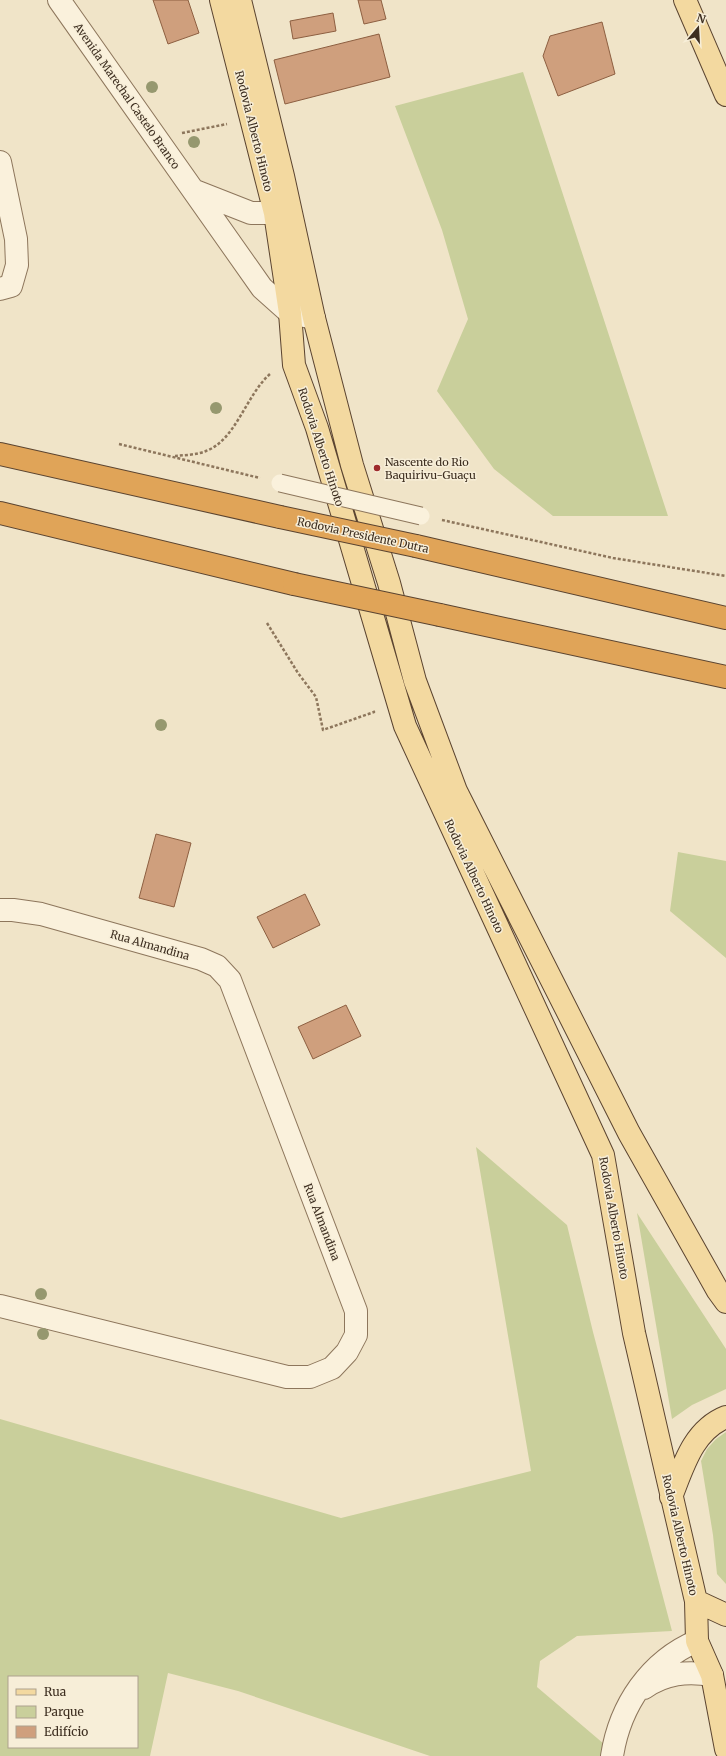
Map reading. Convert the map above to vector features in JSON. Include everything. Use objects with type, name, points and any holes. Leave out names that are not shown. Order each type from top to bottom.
[{"type":"highway","name":"Rodovia Presidente Dutra","points":[[0,454],[416,546],[656,603],[726,618]]},
{"type":"highway","points":[[0,513],[294,584],[726,677]]},
{"type":"highway","points":[[656,603],[726,602]]},
{"type":"main road","name":"Rodovia Alberto Hinoto","points":[[221,0],[275,213],[290,313],[294,365],[317,428],[405,726],[603,1155],[634,1333],[696,1601],[697,1641],[712,1675],[726,1749]]},
{"type":"main road","name":"Rodovia Alberto Hinoto","points":[[240,0],[284,176],[314,318],[352,465],[389,583],[415,681],[456,791],[629,1133],[723,1297]]},
{"type":"main road","points":[[685,0],[726,95]]},
{"type":"main road","points":[[671,1497],[690,1450],[710,1426],[726,1417]]},
{"type":"main road","points":[[696,1601],[726,1615]]},
{"type":"street","name":"Avenida Marechal Castelo Branco","points":[[59,0],[262,288],[290,313],[314,318]]},
{"type":"street","points":[[0,162],[16,239],[17,265],[6,287]]},
{"type":"street","points":[[195,192],[251,213],[275,213]]},
{"type":"street","points":[[280,483],[421,516]]},
{"type":"street","name":"Rua Almandina","points":[[0,910],[13,910],[41,914],[201,959],[217,966],[230,980],[356,1311],[356,1335],[347,1352],[332,1368],[310,1377],[287,1377],[0,1306]]},
{"type":"street","points":[[612,1756],[627,1708],[646,1678],[657,1666],[683,1647],[697,1641]]},
{"type":"street","points":[[638,1692],[664,1676],[695,1672],[712,1675]]},
{"type":"path","points":[[157,137],[251,120]]},
{"type":"path","points":[[174,456],[206,451],[224,439],[254,392],[269,375],[276,371]]},
{"type":"path","points":[[119,444],[174,456],[280,483]]},
{"type":"path","points":[[421,516],[613,558],[726,576]]},
{"type":"path","points":[[267,623],[298,673],[316,697],[323,730],[374,712],[372,705]]},
{"type":"green space","points":[[523,72],[668,516],[553,516],[494,469],[437,391],[468,319],[442,230],[395,106]]},
{"type":"green space","points":[[678,852],[726,861],[726,958],[670,911]]},
{"type":"green space","points":[[476,1147],[567,1225],[593,1332],[672,1631],[577,1636],[540,1661],[537,1687],[604,1744],[602,1756],[430,1756],[238,1691],[168,1673],[150,1756],[0,1756],[0,1419],[341,1518],[531,1471]]},
{"type":"green space","points":[[637,1213],[726,1349],[726,1389],[692,1405],[672,1419]]},
{"type":"green space","points":[[726,1432],[726,1584],[717,1574],[713,1535],[701,1461],[707,1449],[716,1439]]},
{"type":"building","points":[[153,0],[188,0],[199,33],[168,44]]},
{"type":"building","points":[[358,0],[381,0],[386,19],[364,24]]},
{"type":"building","points":[[333,13],[336,31],[293,39],[290,21]]},
{"type":"building","points":[[602,22],[615,74],[558,96],[543,56],[550,36]]},
{"type":"building","points":[[379,34],[390,77],[285,104],[274,60]]},
{"type":"building","points":[[156,834],[191,843],[174,907],[139,898]]},
{"type":"building","points":[[305,894],[320,925],[273,948],[257,917]]},
{"type":"building","points":[[346,1005],[361,1036],[313,1059],[298,1027]]},
{"type":"place","name":"Nascente do Rio Baquirivu-Guaçu","points":[[377,468]]}]
